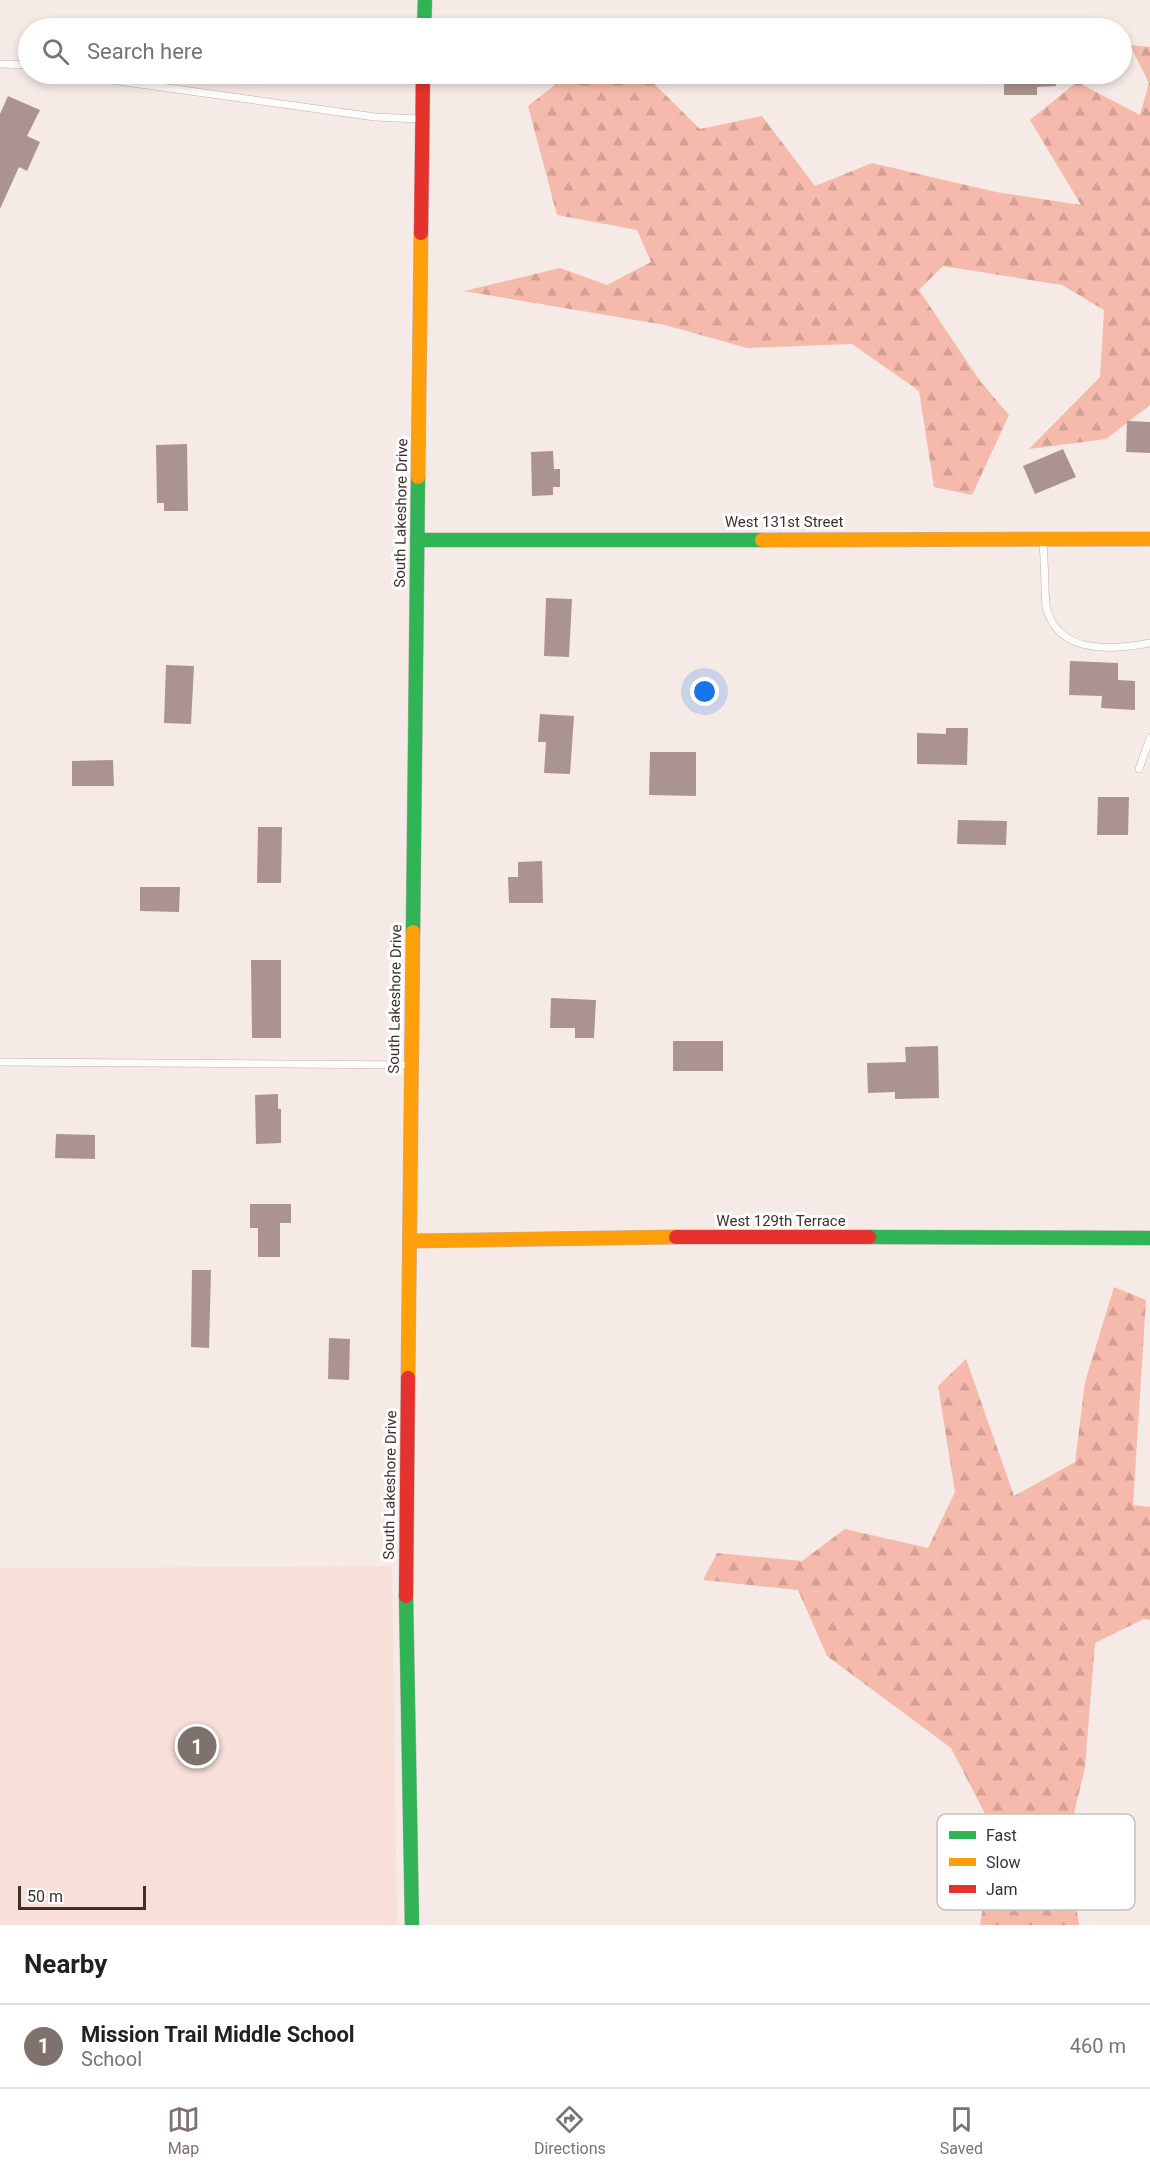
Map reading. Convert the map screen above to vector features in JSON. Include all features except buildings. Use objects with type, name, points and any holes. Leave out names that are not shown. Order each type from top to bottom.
[{"type":"street","points":[[424,18],[425,0]]},
{"type":"street","name":"South Lakeshore Drive","points":[[412,1925],[406,1571],[423,84]]},
{"type":"street","name":"West 131st Street","points":[[417,540],[1150,539]]},
{"type":"street","name":"West 129th Terrace","points":[[411,1241],[693,1237],[1150,1238]]},
{"type":"lane","points":[[0,64],[18,65]]},
{"type":"lane","points":[[139,84],[375,117],[422,120]]},
{"type":"lane","points":[[1042,538],[1046,610],[1058,631],[1077,644],[1102,648],[1150,644]]},
{"type":"lane","points":[[1139,769],[1150,738]]},
{"type":"lane","points":[[0,1062],[411,1065]]},
{"type":"shaded area","points":[[392,1566],[397,1925],[0,1925],[0,1568]]},
{"type":"green space","points":[[1132,45],[1150,47],[1150,405],[1106,439],[1029,449],[1100,377],[1104,310],[1062,285],[943,266],[919,290],[980,381],[1009,415],[972,495],[934,487],[919,391],[852,344],[747,348],[665,325],[464,291],[560,268],[607,285],[651,262],[637,230],[557,215],[528,106],[556,84],[654,84],[700,129],[762,116],[815,186],[872,163],[996,192],[1081,205],[1030,120],[1075,84],[1081,84],[1140,115],[1149,83]]},
{"type":"green space","points":[[1114,1287],[1146,1300],[1133,1505],[1150,1507],[1150,1620],[1144,1619],[1095,1643],[1085,1767],[1074,1814],[985,1814],[951,1748],[827,1656],[798,1590],[703,1580],[717,1553],[802,1561],[845,1529],[928,1548],[955,1492],[938,1386],[966,1359],[1014,1496],[1075,1462],[1085,1382]]},
{"type":"green space","points":[[982,1910],[1077,1910],[1079,1925],[980,1925]]},
{"type":"traffic: fast","points":[[424,18],[425,0]]},
{"type":"traffic: fast","points":[[413,932],[418,477]]},
{"type":"traffic: fast","points":[[417,540],[762,540]]},
{"type":"traffic: fast","points":[[869,1237],[1150,1238]]},
{"type":"traffic: fast","points":[[406,1596],[412,1925]]},
{"type":"traffic: slow","points":[[418,477],[421,233]]},
{"type":"traffic: slow","points":[[762,540],[1150,539]]},
{"type":"traffic: slow","points":[[408,1378],[413,932]]},
{"type":"traffic: slow","points":[[411,1241],[676,1237]]},
{"type":"traffic: jam","points":[[421,233],[423,84]]},
{"type":"traffic: jam","points":[[676,1237],[869,1237]]},
{"type":"traffic: jam","points":[[406,1596],[408,1378]]},
{"type":"place","name":"Mission Trail Middle School","points":[[197,1746]]}]
